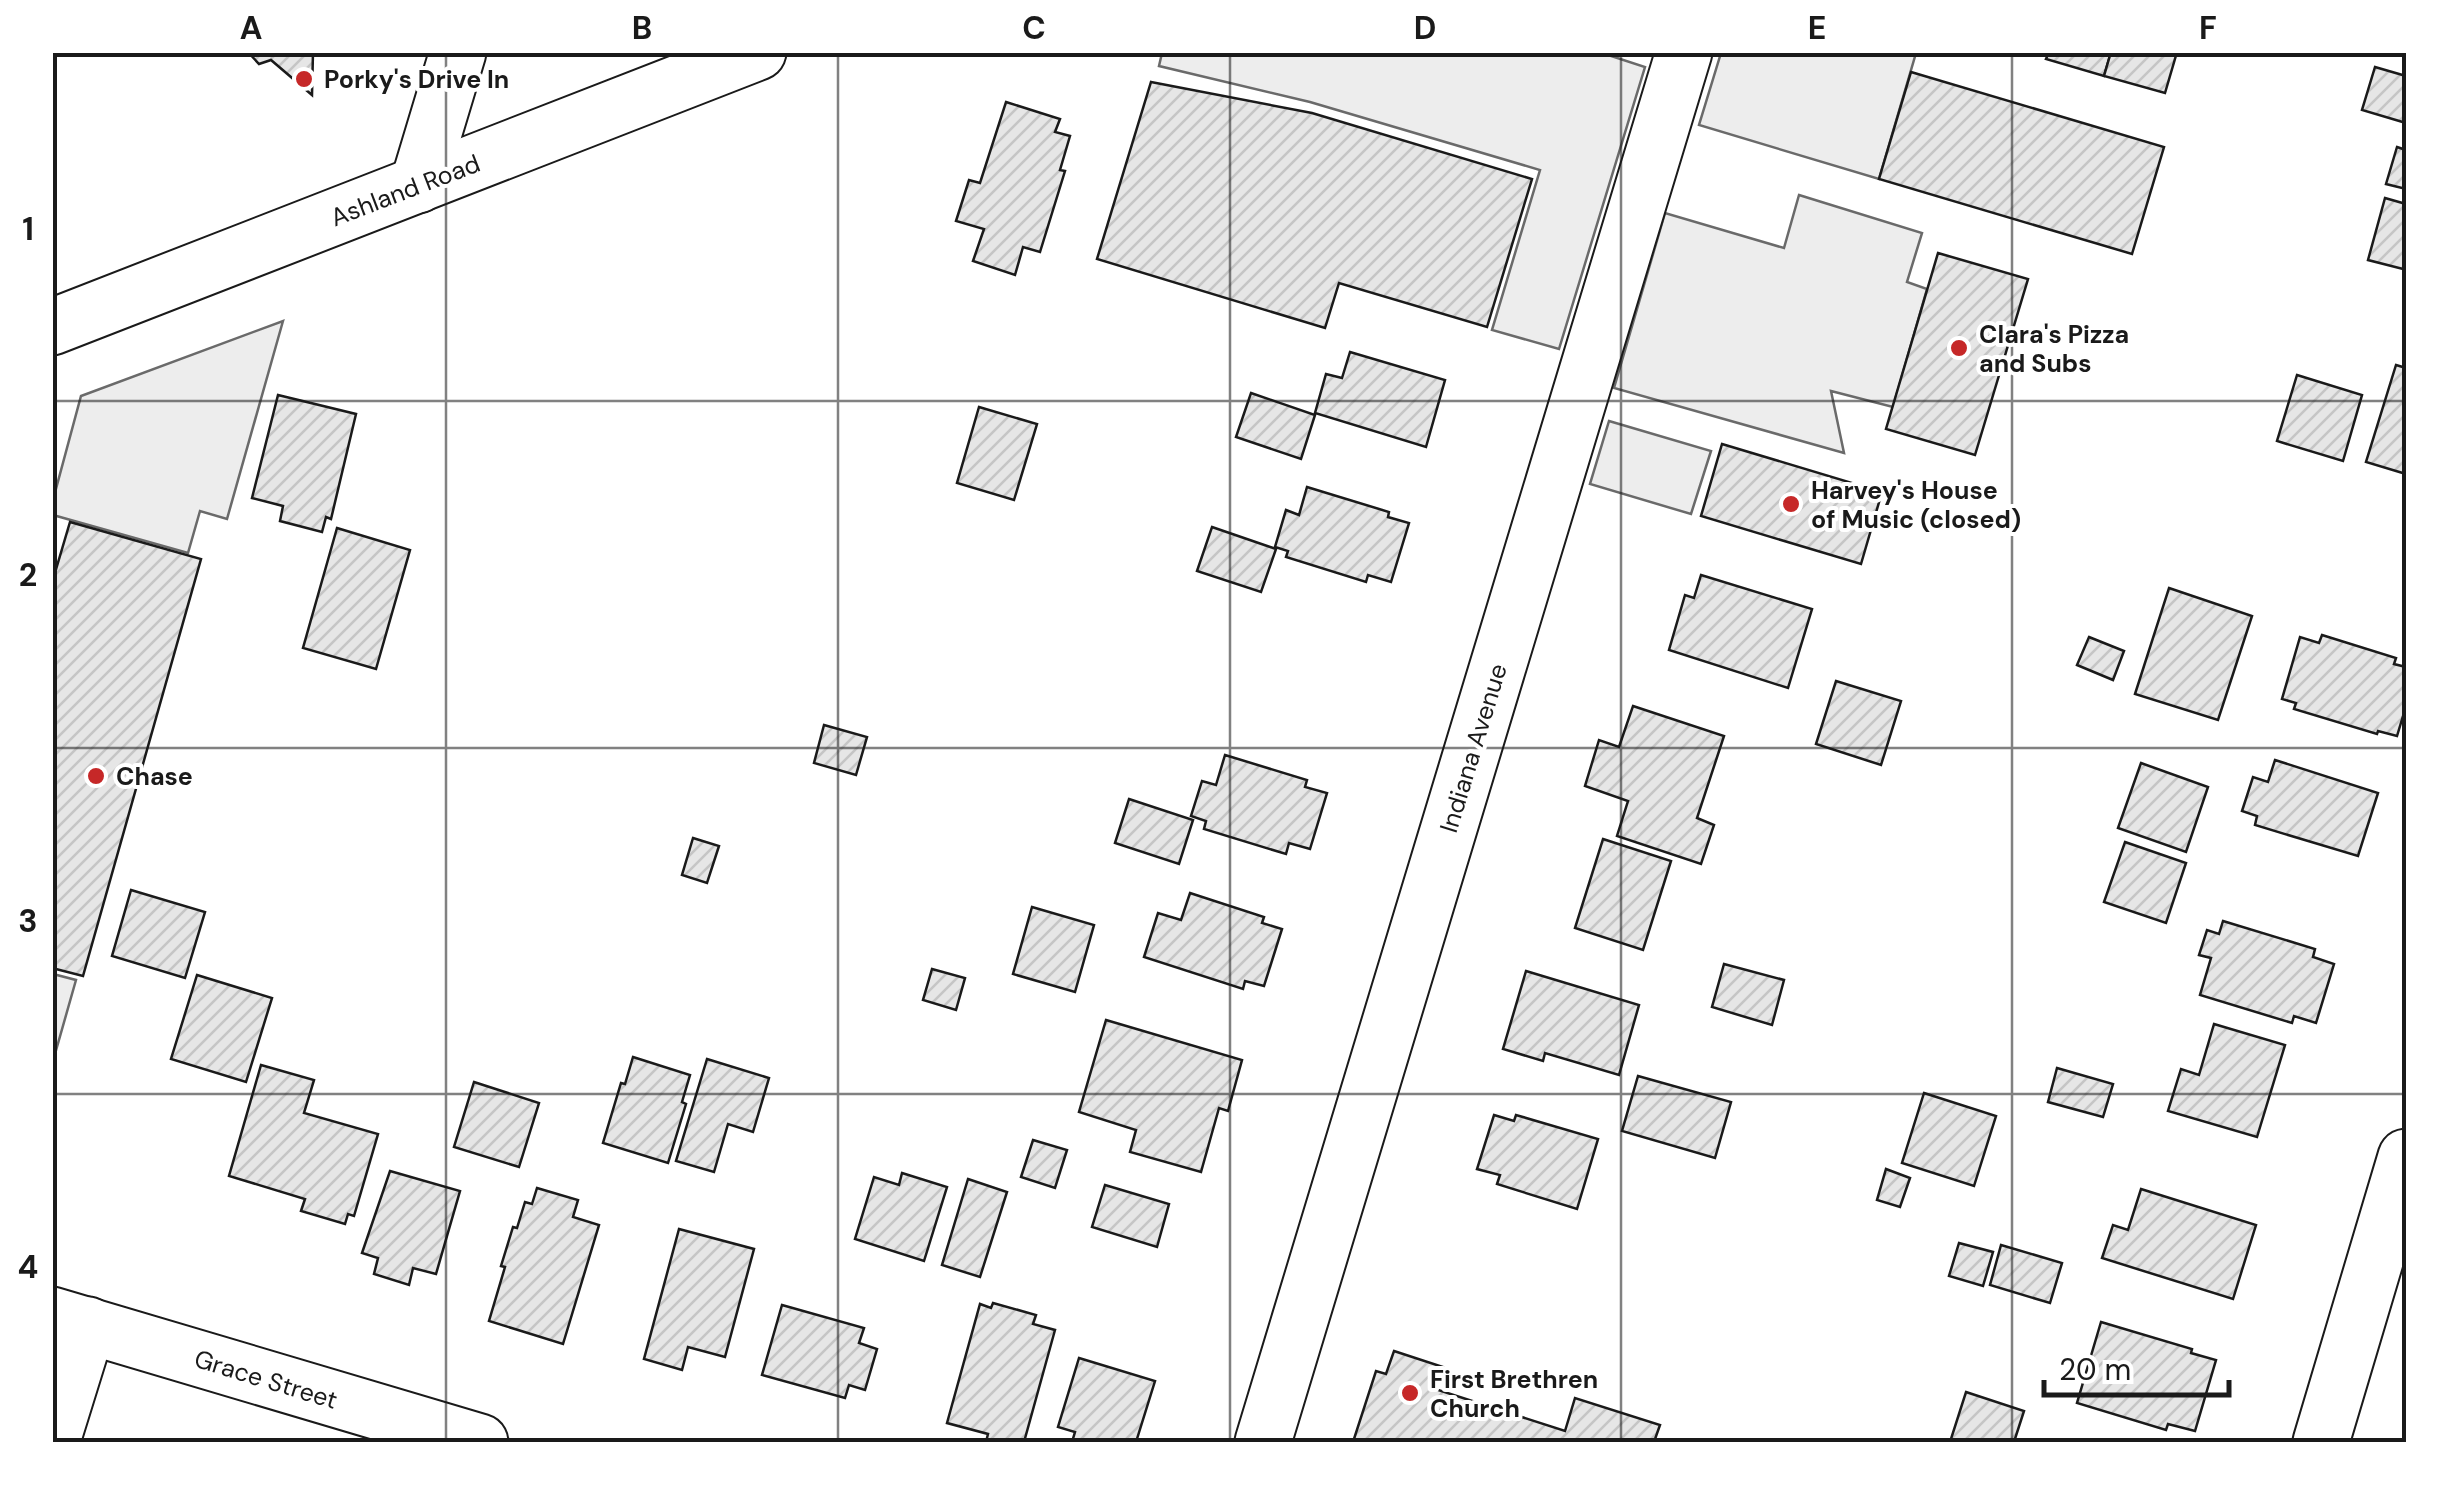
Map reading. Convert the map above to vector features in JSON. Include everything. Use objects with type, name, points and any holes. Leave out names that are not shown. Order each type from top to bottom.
[{"type":"street","points":[[418,185],[458,52]]},
{"type":"street","name":"Ashland Road","points":[[52,327],[758,52]]},
{"type":"street","name":"Indiana Avenue","points":[[1263,1442],[1684,52]]},
{"type":"street","points":[[2321,1442],[2406,1157]]},
{"type":"street","points":[[52,1441],[70,1320]]},
{"type":"street","name":"Grace Street","points":[[70,1320],[480,1442]]},
{"type":"shaded area","points":[[1599,52],[1645,67],[1559,349],[1492,330],[1540,170],[1310,102],[1159,66],[1162,53]]},
{"type":"shaded area","points":[[1721,53],[1916,53],[1879,179],[1699,125]]},
{"type":"shaded area","points":[[1799,195],[1922,233],[1907,282],[1927,289],[1893,407],[1831,391],[1844,453],[1614,388],[1665,213],[1784,248]]},
{"type":"shaded area","points":[[283,321],[227,519],[200,511],[188,553],[53,515],[53,500],[81,396]]},
{"type":"shaded area","points":[[1609,421],[1711,451],[1691,514],[1590,484]]},
{"type":"shaded area","points":[[52,974],[76,980],[53,1061]]},
{"type":"building","name":"Porky's Drive In","points":[[248,52],[313,52],[312,95],[271,60],[259,64]]},
{"type":"building","points":[[2049,52],[2111,52],[2104,76],[2046,59]]},
{"type":"building","points":[[2111,52],[2177,52],[2165,93],[2104,76]]},
{"type":"building","points":[[2375,67],[2406,76],[2406,123],[2362,110]]},
{"type":"building","points":[[1911,72],[2164,147],[2132,254],[1879,179]]},
{"type":"building","points":[[1151,82],[1312,113],[1532,179],[1487,327],[1339,283],[1325,328],[1097,259]]},
{"type":"building","points":[[1006,102],[1060,119],[1055,132],[1070,136],[1060,170],[1065,171],[1040,252],[1023,247],[1015,275],[973,261],[984,229],[956,221],[969,180],[980,183]]},
{"type":"building","points":[[2397,147],[2406,150],[2406,189],[2386,184]]},
{"type":"building","points":[[2385,198],[2406,204],[2403,269],[2368,260]]},
{"type":"building","name":"Clara's Pizza and Subs","points":[[1938,253],[2028,279],[1975,455],[1886,429]]},
{"type":"building","points":[[1350,352],[1445,380],[1426,447],[1315,413],[1326,374],[1342,378]]},
{"type":"building","points":[[2396,365],[2406,368],[2406,474],[2366,462]]},
{"type":"building","points":[[2297,375],[2362,395],[2343,461],[2277,441]]},
{"type":"building","points":[[1251,393],[1315,415],[1301,459],[1236,437]]},
{"type":"building","points":[[278,395],[356,414],[331,519],[326,517],[322,532],[280,521],[283,506],[252,498]]},
{"type":"building","points":[[979,407],[1037,424],[1014,500],[957,483]]},
{"type":"building","name":"Harvey's House of Music (closed)","points":[[1722,444],[1882,492],[1861,564],[1701,516]]},
{"type":"building","points":[[1307,487],[1389,512],[1388,517],[1409,523],[1391,582],[1368,575],[1366,582],[1286,557],[1288,551],[1275,547],[1286,510],[1299,515]]},
{"type":"building","name":"Chase","points":[[70,522],[201,559],[83,976],[52,968],[52,583]]},
{"type":"building","points":[[1212,527],[1276,549],[1261,592],[1197,571]]},
{"type":"building","points":[[337,528],[410,550],[376,669],[303,648]]},
{"type":"building","points":[[1701,575],[1812,609],[1788,688],[1669,650],[1685,595],[1694,598]]},
{"type":"building","points":[[2169,588],[2252,616],[2218,720],[2135,694]]},
{"type":"building","points":[[2322,635],[2396,658],[2394,664],[2406,667],[2406,706],[2397,736],[2378,731],[2377,734],[2294,709],[2296,703],[2282,699],[2300,637],[2319,643]]},
{"type":"building","points":[[2089,637],[2124,651],[2113,680],[2077,665]]},
{"type":"building","points":[[1836,681],[1901,701],[1881,765],[1816,744]]},
{"type":"building","points":[[1633,706],[1724,736],[1697,818],[1714,825],[1701,864],[1617,836],[1628,801],[1585,786],[1599,740],[1619,747]]},
{"type":"building","points":[[824,725],[867,737],[856,775],[814,763]]},
{"type":"building","points":[[1225,755],[1307,780],[1305,787],[1327,793],[1310,849],[1289,843],[1286,854],[1204,829],[1206,821],[1191,816],[1202,781],[1216,785]]},
{"type":"building","points":[[2275,760],[2378,793],[2358,856],[2255,825],[2257,816],[2242,811],[2253,777],[2268,782]]},
{"type":"building","points":[[2141,763],[2208,787],[2186,852],[2118,828]]},
{"type":"building","points":[[1129,799],[1193,820],[1179,864],[1115,843]]},
{"type":"building","points":[[693,838],[719,846],[707,883],[682,875]]},
{"type":"building","points":[[1603,839],[1671,861],[1643,950],[1575,928]]},
{"type":"building","points":[[2125,842],[2186,863],[2166,923],[2104,902]]},
{"type":"building","points":[[131,890],[205,912],[185,978],[112,956]]},
{"type":"building","points":[[1190,893],[1264,917],[1262,923],[1282,929],[1264,986],[1245,981],[1243,989],[1144,957],[1158,913],[1181,920]]},
{"type":"building","points":[[1032,907],[1094,925],[1075,992],[1013,974]]},
{"type":"building","points":[[2223,921],[2315,949],[2313,957],[2334,964],[2316,1023],[2294,1016],[2292,1023],[2200,995],[2211,958],[2199,955],[2207,930],[2219,934]]},
{"type":"building","points":[[1724,964],[1784,980],[1772,1025],[1712,1007]]},
{"type":"building","points":[[932,969],[965,978],[956,1010],[923,1000]]},
{"type":"building","points":[[1526,971],[1639,1005],[1619,1075],[1545,1053],[1543,1061],[1503,1049]]},
{"type":"building","points":[[197,975],[272,998],[246,1082],[171,1059]]},
{"type":"building","points":[[1106,1020],[1242,1060],[1228,1111],[1219,1108],[1201,1172],[1130,1152],[1136,1130],[1079,1112]]},
{"type":"building","points":[[2214,1024],[2285,1045],[2257,1137],[2168,1111],[2181,1069],[2199,1075]]},
{"type":"building","points":[[633,1057],[690,1075],[682,1102],[686,1104],[668,1163],[603,1143]]},
{"type":"building","points":[[707,1059],[769,1078],[753,1132],[728,1124],[714,1172],[676,1161]]},
{"type":"building","points":[[261,1065],[314,1080],[304,1113],[378,1134],[354,1216],[348,1214],[345,1224],[301,1211],[305,1199],[229,1176]]},
{"type":"building","points":[[2057,1068],[2113,1084],[2103,1117],[2048,1102]]},
{"type":"building","points":[[1638,1076],[1731,1102],[1715,1158],[1622,1131]]},
{"type":"building","points":[[474,1082],[539,1103],[519,1167],[454,1147]]},
{"type":"building","points":[[1924,1093],[1996,1116],[1974,1186],[1902,1163]]},
{"type":"building","points":[[1494,1115],[1514,1121],[1516,1115],[1598,1139],[1577,1209],[1497,1184],[1500,1175],[1477,1169]]},
{"type":"building","points":[[1033,1140],[1067,1150],[1055,1188],[1021,1177]]},
{"type":"building","points":[[1886,1169],[1910,1178],[1900,1207],[1877,1200]]},
{"type":"building","points":[[390,1171],[460,1191],[436,1274],[413,1268],[409,1285],[374,1274],[378,1258],[362,1253]]},
{"type":"building","points":[[902,1173],[947,1187],[924,1261],[855,1239],[874,1177],[899,1185]]},
{"type":"building","points":[[968,1179],[1007,1192],[980,1277],[942,1265]]},
{"type":"building","points":[[1105,1185],[1169,1204],[1157,1247],[1092,1227]]},
{"type":"building","points":[[537,1188],[578,1200],[573,1217],[599,1225],[563,1344],[489,1321],[513,1227],[517,1228],[525,1202],[532,1204]]},
{"type":"building","points":[[2141,1189],[2256,1225],[2233,1299],[2102,1258],[2113,1225],[2128,1230]]},
{"type":"building","points":[[679,1229],[754,1249],[725,1357],[688,1347],[682,1370],[644,1359]]},
{"type":"building","points":[[1959,1243],[1993,1252],[1983,1286],[1949,1276]]},
{"type":"building","points":[[2001,1245],[2062,1263],[2050,1303],[1990,1285]]},
{"type":"building","points":[[993,1303],[1036,1315],[1033,1324],[1055,1330],[1024,1442],[986,1442],[988,1434],[947,1423],[980,1304],[991,1308]]},
{"type":"building","points":[[782,1305],[864,1328],[859,1343],[877,1349],[865,1390],[849,1385],[845,1398],[762,1375]]},
{"type":"building","points":[[2101,1322],[2216,1360],[2195,1431],[2168,1424],[2166,1430],[2077,1403]]},
{"type":"building","name":"First Brethren Church","points":[[1394,1351],[1443,1367],[1435,1389],[1565,1431],[1575,1398],[1660,1425],[1654,1442],[1353,1442],[1376,1371],[1386,1374]]},
{"type":"building","points":[[1079,1358],[1155,1381],[1136,1442],[1072,1442],[1075,1432],[1058,1427]]},
{"type":"building","points":[[1966,1392],[2024,1411],[2014,1442],[1950,1442]]},
{"type":"place","name":"Porky's Drive In","points":[[304,79]]},
{"type":"place","name":"Clara's Pizza and Subs","points":[[1959,348]]},
{"type":"place","name":"Harvey's House of Music (closed)","points":[[1791,504]]},
{"type":"place","name":"Chase","points":[[96,776]]},
{"type":"place","name":"First Brethren Church","points":[[1410,1393]]}]
